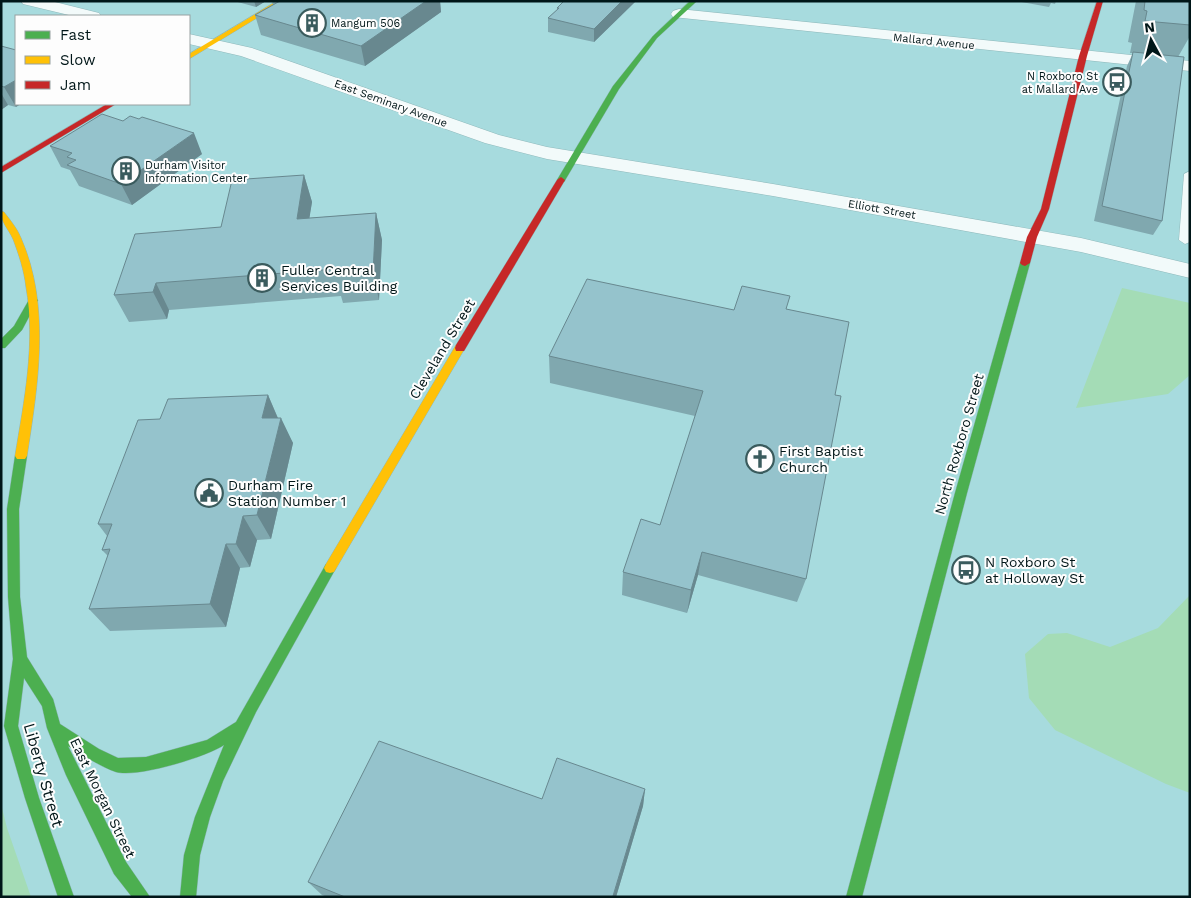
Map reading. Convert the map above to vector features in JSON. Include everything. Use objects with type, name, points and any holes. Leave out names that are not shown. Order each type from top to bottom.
[{"type":"main road","points":[[190,56],[282,1]]},
{"type":"main road","name":"Cleveland Street","points":[[188,897],[192,857],[206,811],[238,728],[258,697],[370,498],[616,88],[655,38],[678,14],[694,1]]},
{"type":"main road","name":"North Roxboro Street","points":[[854,897],[958,502],[1032,237],[1044,209],[1083,56],[1100,1]]},
{"type":"main road","points":[[1,171],[110,105]]},
{"type":"main road","name":"East Morgan Street","points":[[1,214],[16,236],[32,285],[33,300],[34,378],[7,550],[20,659],[48,704],[54,728],[70,770],[120,868],[142,897]]},
{"type":"main road","points":[[1,345],[18,328],[33,300]]},
{"type":"main road","name":"Liberty Street","points":[[20,659],[11,726],[32,798],[66,897]]},
{"type":"main road","name":"Cleveland Street","points":[[54,728],[94,754],[118,765],[146,764],[210,746],[238,728]]},
{"type":"street","points":[[29,1],[89,15]]},
{"type":"street","name":"Mallard Avenue","points":[[678,14],[1190,66]]},
{"type":"street","name":"East Seminary Avenue","points":[[190,39],[274,61],[492,139],[573,157]]},
{"type":"street","name":"Elliott Street","points":[[573,157],[781,191],[1081,245],[1190,271]]},
{"type":"lane","points":[[1185,240],[1190,174]]},
{"type":"green space","points":[[1122,288],[1190,303],[1190,375],[1168,394],[1076,408]]},
{"type":"green space","points":[[1190,595],[1190,793],[1166,784],[1055,730],[1029,698],[1025,654],[1048,634],[1067,633],[1110,647],[1158,628]]},
{"type":"green space","points":[[1,804],[7,828],[31,897],[1,897]]},
{"type":"building","points":[[280,1],[426,1],[361,46],[255,15]]},
{"type":"building","points":[[564,1],[622,1],[594,29],[548,18]]},
{"type":"building","points":[[1145,1],[1190,1],[1190,25],[1145,21],[1147,11],[1144,10]]},
{"type":"building","points":[[1,46],[15,50],[15,81],[4,87],[1,86]]},
{"type":"building","points":[[1133,52],[1184,57],[1162,221],[1102,206]]},
{"type":"building","points":[[102,114],[123,121],[130,116],[139,119],[142,117],[194,133],[121,184],[67,165],[76,160],[67,157],[72,153],[50,146]]},
{"type":"building","points":[[304,175],[297,219],[376,213],[373,273],[335,276],[335,269],[156,283],[153,292],[114,295],[135,234],[221,227],[232,180]]},
{"type":"building","name":"First Baptist Church","points":[[587,279],[734,310],[742,286],[790,296],[786,309],[849,322],[835,395],[841,396],[806,579],[702,552],[691,590],[623,572],[641,519],[660,525],[703,391],[549,356]]},
{"type":"building","name":"Durham Fire Station Number 1","points":[[268,395],[262,418],[281,418],[257,515],[243,516],[236,544],[226,544],[210,604],[89,609],[110,549],[102,550],[112,524],[98,524],[138,420],[160,419],[168,399]]},
{"type":"building","points":[[379,741],[542,799],[557,758],[645,789],[613,896],[616,897],[345,897],[308,882]]},
{"type":"traffic: fast","points":[[561,180],[616,88],[655,37],[694,1]]},
{"type":"traffic: fast","points":[[854,897],[961,493],[1025,263]]},
{"type":"traffic: fast","points":[[1,345],[18,328],[33,300]]},
{"type":"traffic: fast","points":[[21,456],[13,509],[14,597],[20,659],[48,704],[54,728],[71,770],[120,868],[142,897]]},
{"type":"traffic: fast","points":[[188,897],[192,855],[217,779],[251,707],[330,568]]},
{"type":"traffic: fast","points":[[20,659],[11,726],[32,798],[66,897]]},
{"type":"traffic: fast","points":[[54,728],[94,754],[118,765],[146,764],[210,746],[238,728]]},
{"type":"traffic: slow","points":[[190,56],[282,1]]},
{"type":"traffic: slow","points":[[1,214],[16,236],[26,261],[34,316],[32,374],[21,456]]},
{"type":"traffic: slow","points":[[330,568],[460,348]]},
{"type":"traffic: jam","points":[[1025,263],[1032,237],[1045,209],[1083,56],[1100,1]]},
{"type":"traffic: jam","points":[[1,171],[110,105]]},
{"type":"traffic: jam","points":[[460,348],[561,180]]},
{"type":"place","name":"Mangum 506","points":[[312,23]]},
{"type":"place","name":"N Roxboro St at Mallard Ave","points":[[1117,82]]},
{"type":"place","name":"Durham Visitor Information Center","points":[[126,171]]},
{"type":"place","name":"Fuller Central Services Building","points":[[262,278]]},
{"type":"place","name":"First Baptist Church","points":[[760,459]]},
{"type":"place","name":"Durham Fire Station Number 1","points":[[209,493]]},
{"type":"place","name":"N Roxboro St at Holloway St","points":[[966,570]]}]
